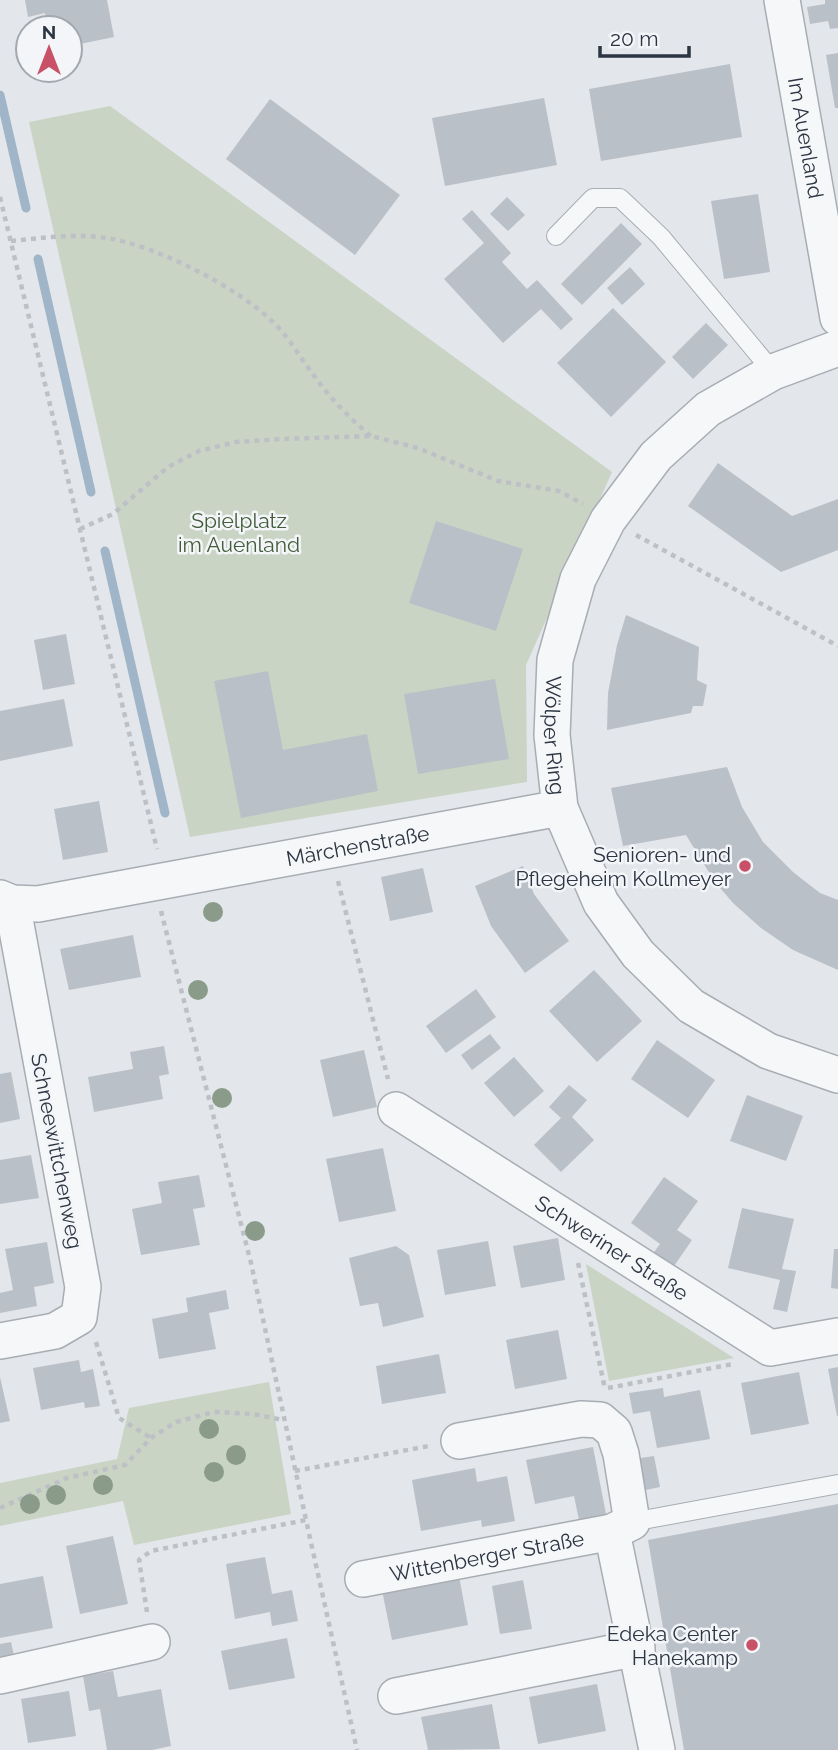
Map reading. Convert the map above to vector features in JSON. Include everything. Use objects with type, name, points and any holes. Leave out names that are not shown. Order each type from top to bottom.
[{"type":"street","name":"Im Auenland","points":[[782,0],[838,318]]},
{"type":"street","name":"Wölper Ring","points":[[838,348],[773,372],[708,409],[656,456],[608,520],[578,579],[555,660],[552,735],[560,808],[601,903],[638,954],[691,1006],[768,1051],[838,1075]]},
{"type":"street","name":"Märchenstraße","points":[[6,900],[38,904],[560,808]]},
{"type":"street","name":"Schneewittchenweg","points":[[6,900],[83,1287],[79,1317]]},
{"type":"street","name":"Schweriner Straße","points":[[396,1110],[770,1348]]},
{"type":"street","points":[[0,1341],[55,1331],[79,1317]]},
{"type":"street","points":[[770,1348],[838,1336]]},
{"type":"street","points":[[459,1441],[581,1419],[603,1404]]},
{"type":"street","name":"Wittenberger Straße","points":[[603,1404],[621,1454],[622,1527],[637,1648],[657,1750]]},
{"type":"street","name":"Wittenberger Straße","points":[[363,1579],[622,1527]]},
{"type":"street","points":[[0,1676],[152,1642]]},
{"type":"street","points":[[396,1696],[637,1648]]},
{"type":"lane","points":[[555,236],[593,198],[620,198],[661,237],[773,372]]},
{"type":"lane","points":[[622,1527],[838,1484]]},
{"type":"path","points":[[0,197],[80,529],[160,882],[167,942],[251,1263],[283,1420],[357,1750]]},
{"type":"path","points":[[11,241],[53,236],[108,238],[171,259],[200,272],[254,306],[274,323],[344,413],[371,436]]},
{"type":"path","points":[[80,529],[113,514],[168,467],[199,451],[236,442],[371,436],[418,448],[498,481],[559,491],[838,646]]},
{"type":"path","points":[[330,850],[396,1110]]},
{"type":"path","points":[[587,1231],[575,1247],[603,1404],[758,1359],[770,1348]]},
{"type":"path","points":[[79,1317],[99,1346],[119,1418],[151,1438]]},
{"type":"path","points":[[0,1508],[67,1478],[125,1465],[151,1438],[176,1422],[214,1412],[253,1414],[283,1420]]},
{"type":"path","points":[[295,1471],[459,1441]]},
{"type":"path","points":[[152,1642],[139,1560],[151,1551],[306,1520]]},
{"type":"green space","name":"Spielplatz im Auenland","points":[[110,106],[612,472],[526,665],[527,782],[190,837],[29,122]]},
{"type":"green space","points":[[586,1264],[734,1358],[609,1381]]},
{"type":"green space","points":[[269,1382],[291,1514],[134,1545],[123,1501],[0,1526],[0,1483],[117,1459],[129,1408]]},
{"type":"building","points":[[25,0],[107,0],[114,37],[84,43],[84,14],[27,14]]},
{"type":"building","points":[[825,0],[838,0],[838,28],[830,29],[828,21],[810,24],[807,7],[825,4]]},
{"type":"building","points":[[838,53],[838,108],[835,108],[826,55]]},
{"type":"building","points":[[730,64],[742,137],[601,161],[589,89]]},
{"type":"building","points":[[544,98],[557,165],[445,186],[432,118]]},
{"type":"building","points":[[270,99],[400,195],[355,255],[226,159]]},
{"type":"building","points":[[758,194],[770,272],[724,279],[711,201]]},
{"type":"building","points":[[507,197],[525,215],[508,231],[490,214]]},
{"type":"building","points":[[472,210],[511,253],[502,262],[527,289],[537,280],[573,319],[561,330],[541,309],[503,343],[444,279],[484,243],[462,219]]},
{"type":"building","points":[[621,223],[642,244],[582,305],[561,284]]},
{"type":"building","points":[[630,267],[645,284],[622,305],[607,288]]},
{"type":"building","points":[[613,308],[666,362],[611,417],[557,363]]},
{"type":"building","points":[[706,323],[728,345],[693,379],[672,357]]},
{"type":"building","points":[[718,463],[792,516],[838,499],[838,550],[781,572],[688,506]]},
{"type":"building","points":[[436,521],[523,549],[496,631],[409,603]]},
{"type":"building","points":[[626,615],[699,647],[697,680],[707,685],[703,706],[693,706],[691,713],[607,730],[608,693]]},
{"type":"building","points":[[66,634],[75,684],[43,690],[34,640]]},
{"type":"building","points":[[268,671],[283,750],[367,734],[378,791],[241,818],[214,681]]},
{"type":"building","points":[[495,679],[509,759],[418,774],[404,694]]},
{"type":"building","points":[[64,699],[73,746],[0,761],[0,711]]},
{"type":"building","name":"Senioren- und Pflegeheim Kollmeyer","points":[[727,767],[742,807],[763,842],[793,872],[820,893],[838,900],[838,970],[793,950],[761,928],[733,903],[715,882],[686,835],[623,846],[611,788]]},
{"type":"building","points":[[99,801],[108,852],[63,860],[54,809]]},
{"type":"building","points":[[523,866],[534,894],[569,941],[525,973],[491,926],[475,886]]},
{"type":"building","points":[[423,868],[433,912],[390,921],[381,877]]},
{"type":"building","points":[[133,935],[141,977],[69,990],[60,949]]},
{"type":"building","points":[[594,970],[642,1021],[597,1062],[549,1011]]},
{"type":"building","points":[[476,989],[496,1017],[446,1053],[426,1026]]},
{"type":"building","points":[[490,1034],[501,1048],[472,1070],[461,1055]]},
{"type":"building","points":[[657,1040],[715,1080],[688,1118],[631,1079]]},
{"type":"building","points":[[164,1046],[169,1074],[159,1076],[163,1099],[94,1112],[88,1077],[133,1069],[130,1052]]},
{"type":"building","points":[[364,1050],[377,1107],[333,1117],[320,1060]]},
{"type":"building","points":[[514,1057],[544,1091],[514,1117],[484,1083]]},
{"type":"building","points":[[11,1072],[20,1119],[0,1123],[0,1074]]},
{"type":"building","points":[[569,1085],[587,1100],[572,1117],[594,1140],[561,1172],[534,1145],[561,1118],[549,1107]]},
{"type":"building","points":[[747,1095],[803,1116],[786,1161],[730,1141]]},
{"type":"building","points":[[383,1148],[396,1211],[339,1222],[326,1159]]},
{"type":"building","points":[[31,1155],[39,1198],[0,1204],[0,1160]]},
{"type":"building","points":[[199,1175],[205,1207],[193,1209],[200,1245],[141,1255],[132,1209],[162,1203],[158,1182]]},
{"type":"building","points":[[664,1177],[698,1201],[677,1230],[692,1240],[672,1269],[652,1255],[660,1244],[631,1223]]},
{"type":"building","points":[[742,1208],[794,1219],[782,1269],[796,1271],[787,1312],[773,1309],[780,1280],[728,1268]]},
{"type":"building","points":[[558,1238],[565,1280],[521,1288],[513,1246]]},
{"type":"building","points":[[488,1241],[496,1286],[445,1295],[437,1250]]},
{"type":"building","points":[[47,1242],[54,1283],[34,1287],[37,1306],[0,1313],[0,1293],[13,1290],[5,1249]]},
{"type":"building","points":[[396,1246],[409,1255],[424,1317],[383,1327],[378,1303],[360,1306],[349,1258]]},
{"type":"building","points":[[834,1249],[838,1249],[838,1289],[831,1288]]},
{"type":"building","points":[[226,1290],[229,1309],[209,1313],[216,1349],[159,1359],[152,1319],[188,1312],[186,1298]]},
{"type":"building","points":[[558,1330],[567,1379],[515,1389],[506,1340]]},
{"type":"building","points":[[439,1354],[446,1393],[382,1404],[376,1366]]},
{"type":"building","points":[[79,1360],[81,1372],[93,1369],[100,1406],[85,1408],[84,1402],[41,1410],[33,1368]]},
{"type":"building","points":[[838,1367],[838,1416],[837,1416],[828,1369]]},
{"type":"building","points":[[799,1372],[809,1424],[751,1435],[741,1383]]},
{"type":"building","points":[[0,1377],[10,1421],[0,1423]]},
{"type":"building","points":[[663,1388],[664,1397],[700,1390],[710,1439],[657,1448],[650,1411],[633,1414],[629,1393]]},
{"type":"building","points":[[593,1447],[606,1514],[579,1520],[574,1496],[535,1504],[526,1460]]},
{"type":"building","points":[[654,1456],[660,1487],[641,1491],[634,1459]]},
{"type":"building","points":[[475,1468],[477,1482],[507,1476],[515,1521],[482,1527],[481,1520],[421,1531],[412,1480]]},
{"type":"building","name":"Edeka Center Hanekamp","points":[[838,1504],[838,1750],[684,1750],[648,1540]]},
{"type":"building","points":[[113,1536],[128,1604],[80,1614],[66,1546]]},
{"type":"building","points":[[265,1557],[272,1594],[292,1590],[298,1621],[272,1626],[270,1612],[235,1619],[226,1564]]},
{"type":"building","points":[[43,1576],[53,1628],[0,1638],[0,1584]]},
{"type":"building","points":[[459,1576],[468,1625],[392,1640],[382,1590]]},
{"type":"building","points":[[523,1580],[532,1629],[500,1634],[492,1586]]},
{"type":"building","points":[[287,1638],[295,1678],[229,1690],[221,1651]]},
{"type":"building","points":[[11,1642],[16,1665],[0,1668],[0,1644]]},
{"type":"building","points":[[113,1671],[118,1697],[161,1689],[171,1746],[152,1750],[107,1750],[100,1709],[89,1711],[83,1676]]},
{"type":"building","points":[[597,1684],[606,1731],[538,1744],[529,1697]]},
{"type":"building","points":[[69,1691],[76,1736],[28,1743],[21,1699]]},
{"type":"building","points":[[492,1704],[500,1749],[428,1750],[421,1717]]},
{"type":"waterway","points":[[0,95],[26,208]]},
{"type":"waterway","points":[[38,259],[91,492]]},
{"type":"waterway","points":[[105,551],[165,813]]},
{"type":"place","name":"Senioren- und Pflegeheim Kollmeyer","points":[[745,866]]},
{"type":"place","name":"Edeka Center Hanekamp","points":[[752,1645]]}]
